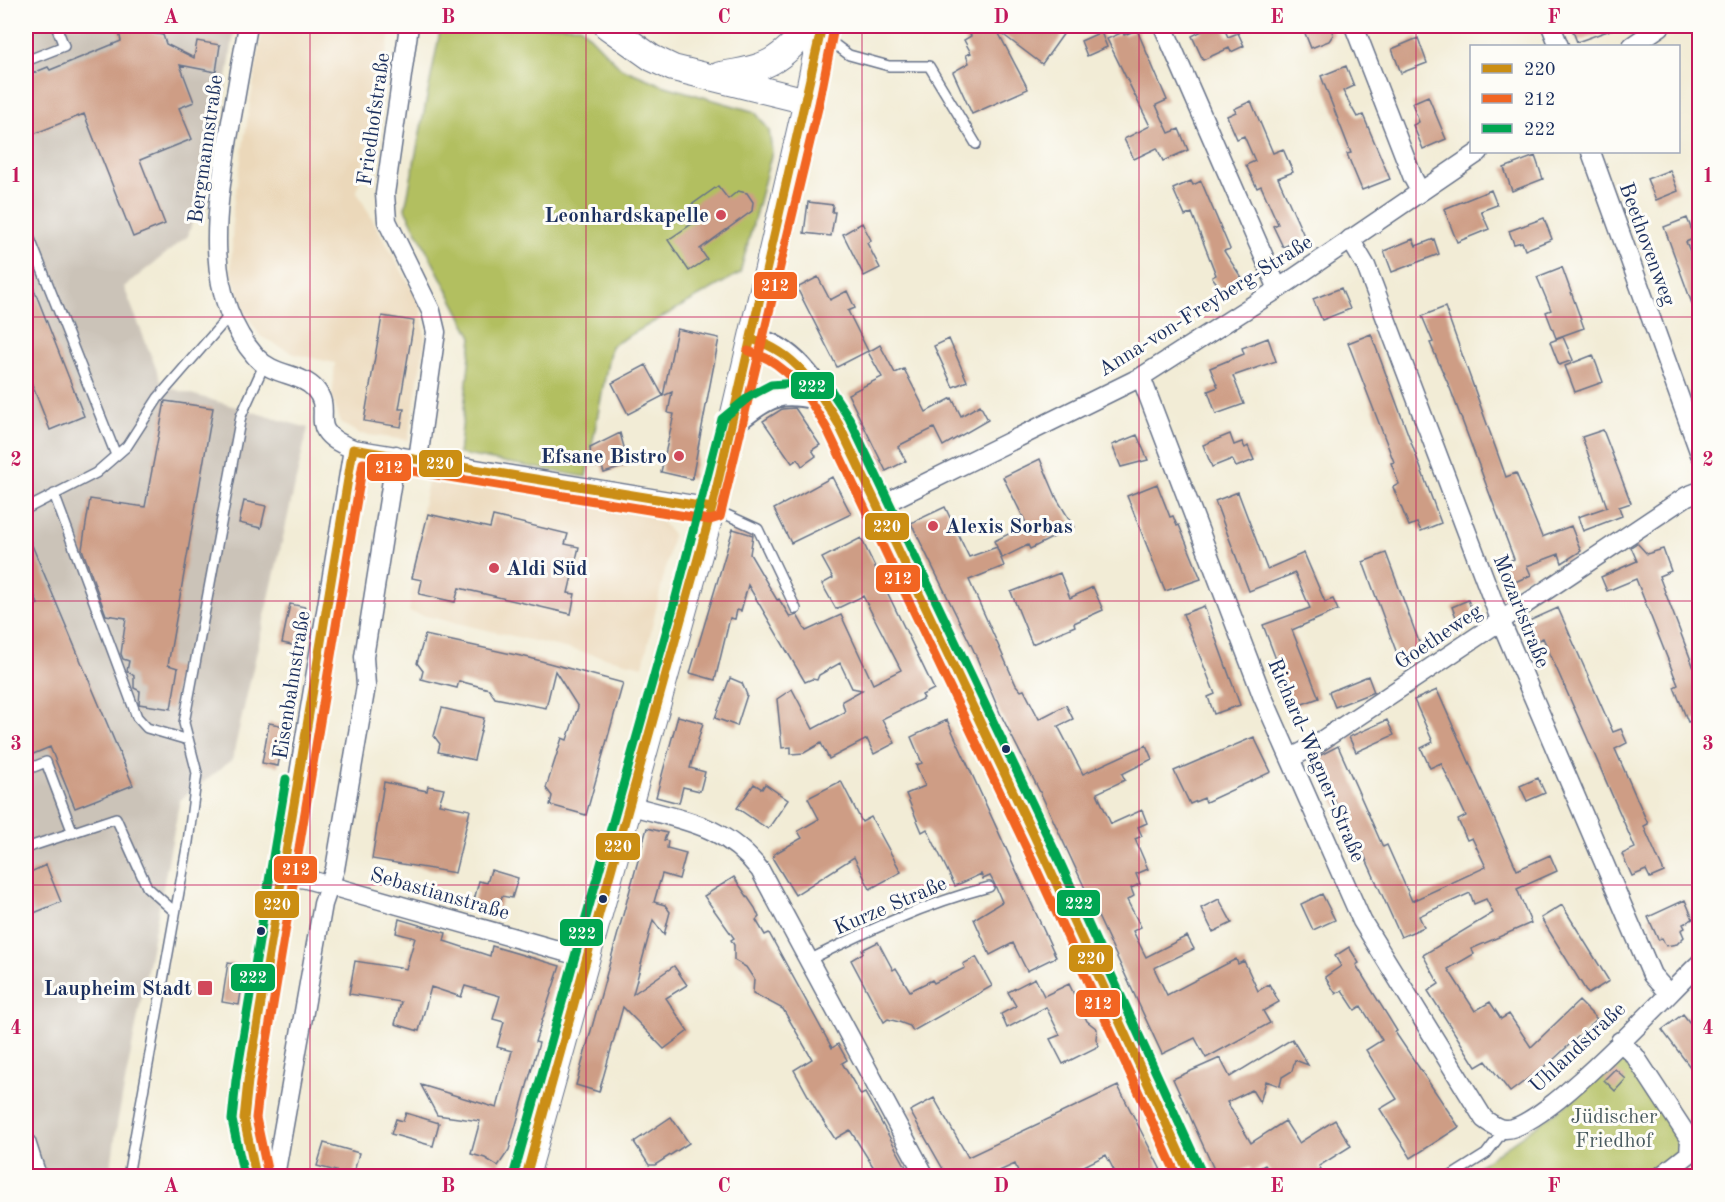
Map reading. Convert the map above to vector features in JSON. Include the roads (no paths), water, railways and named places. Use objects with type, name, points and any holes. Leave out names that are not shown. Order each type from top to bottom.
[{"type":"main road","points":[[607,26],[652,58],[673,68],[807,101]]},
{"type":"main road","points":[[708,77],[769,66],[818,28]]},
{"type":"main road","points":[[526,1176],[712,508],[807,101],[818,28]]},
{"type":"street","name":"Bergmannstraße","points":[[248,26],[217,202],[215,239],[220,282],[230,315],[255,356],[277,373],[306,382],[316,390],[320,398],[326,432],[334,441],[353,448]]},
{"type":"street","name":"Friedhofstraße","points":[[409,26],[384,194],[387,221],[431,311],[436,332],[418,459]]},
{"type":"street","points":[[1163,26],[1278,289]]},
{"type":"street","points":[[1354,26],[1420,191]]},
{"type":"street","points":[[1551,26],[1559,45]]},
{"type":"street","points":[[1633,45],[1661,26]]},
{"type":"street","name":"Anna-von-Freyberg-Straße","points":[[879,506],[1141,377],[1278,289],[1477,153]]},
{"type":"street","name":"Beethovenweg","points":[[1591,153],[1700,454]]},
{"type":"street","name":"Mozartstraße","points":[[1350,239],[1366,266],[1501,622],[1652,975],[1668,993]]},
{"type":"street","points":[[751,339],[770,342],[783,351],[824,399],[879,506],[1190,1176]]},
{"type":"street","name":"Richard-Wagner-Straße","points":[[1141,377],[1262,695],[1362,921],[1484,1119],[1505,1129]]},
{"type":"street","points":[[733,423],[771,397],[792,392],[824,399]]},
{"type":"street","points":[[353,448],[712,508]]},
{"type":"street","name":"Eisenbahnstraße","points":[[256,1176],[244,1119],[248,1081],[353,448]]},
{"type":"street","points":[[275,1176],[323,904],[335,869],[366,686],[364,657],[396,455]]},
{"type":"street","name":"Goetheweg","points":[[1290,758],[1312,747],[1687,496],[1700,491]]},
{"type":"street","points":[[628,805],[711,829],[738,846],[760,870],[807,961],[925,1176]]},
{"type":"street","name":"Sebastianstraße","points":[[281,875],[329,885],[586,958]]},
{"type":"street","name":"Uhlandstraße","points":[[1505,1129],[1527,1121],[1565,1095],[1700,963]]},
{"type":"street","points":[[1620,1041],[1635,1056],[1690,1140],[1689,1154],[1661,1176]]},
{"type":"street","points":[[26,1142],[37,1176]]},
{"type":"lane","points":[[26,61],[64,46],[56,26]]},
{"type":"lane","points":[[818,28],[849,55],[889,66],[929,66],[976,144]]},
{"type":"lane","points":[[26,229],[117,455]]},
{"type":"lane","points":[[26,509],[96,473],[117,455],[137,432],[158,399],[230,315]]},
{"type":"lane","points":[[128,1176],[197,773],[184,723],[240,416],[264,365]]},
{"type":"lane","points":[[54,494],[137,717],[147,728],[188,740]]},
{"type":"lane","points":[[712,508],[758,529],[796,609]]},
{"type":"lane","points":[[26,770],[46,762],[73,833]]},
{"type":"lane","points":[[26,848],[116,818],[147,887],[175,912]]},
{"type":"lane","name":"Kurze Straße","points":[[807,961],[886,921],[946,898],[989,887]]},
{"type":"lane","name":"Uhlandstraße","points":[[1451,1176],[1486,1154],[1505,1129]]},
{"type":"place","name":"Leonhardskapelle","points":[[721,215]]},
{"type":"place","name":"Efsane Bistro","points":[[679,456]]},
{"type":"place","name":"Alexis Sorbas","points":[[933,526]]},
{"type":"place","name":"Aldi Süd","points":[[494,568]]},
{"type":"place","name":"Laupheim Stadt","points":[[205,988]]},
{"type":"park label","name":"Jüdischer Friedhof","points":[[1614,1128]]}]
